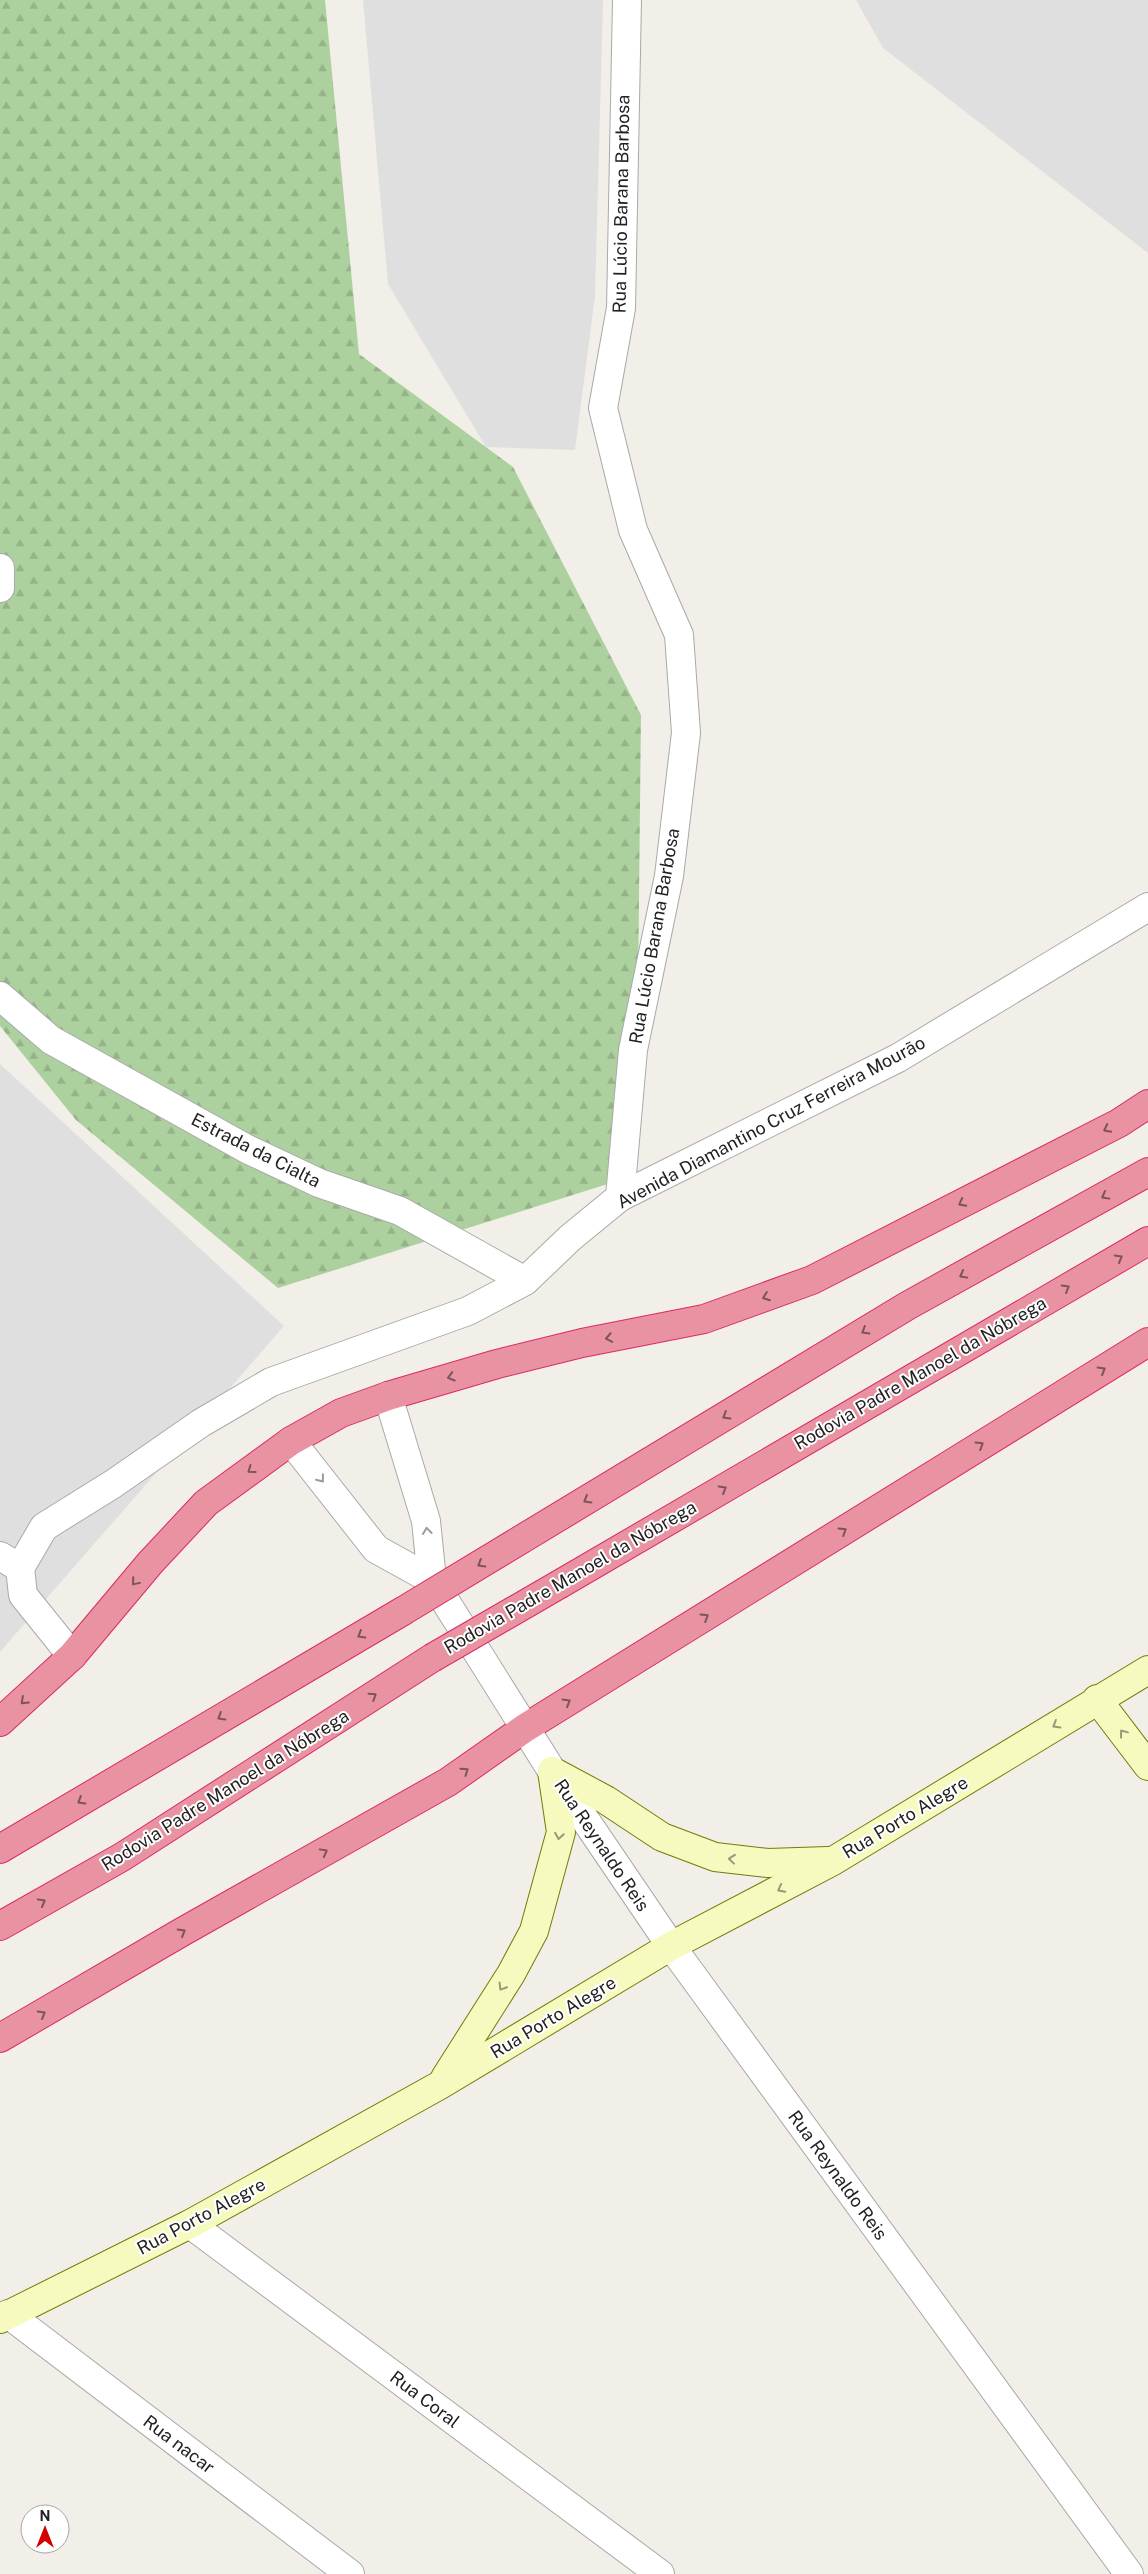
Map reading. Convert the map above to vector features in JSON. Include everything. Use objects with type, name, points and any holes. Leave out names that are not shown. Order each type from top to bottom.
[{"type":"highway","points":[[0,1722],[72,1656],[150,1563],[206,1503],[290,1441],[341,1414],[388,1396],[497,1364],[573,1345],[704,1319],[812,1280],[1119,1123],[1148,1104]]},
{"type":"highway","points":[[0,1849],[403,1611],[907,1306],[1148,1172]]},
{"type":"highway","name":"Rodovia Padre Manoel da Nóbrega","points":[[0,1926],[122,1857],[432,1658],[1148,1241]]},
{"type":"highway","points":[[0,2038],[182,1932],[448,1782],[525,1728],[1148,1342]]},
{"type":"street","name":"Rua Lúcio Barana Barbosa","points":[[620,1198],[633,1050],[669,876],[686,733],[679,635],[633,530],[603,408],[621,308],[627,0]]},
{"type":"street","points":[[0,568],[0,588]]},
{"type":"street","name":"Avenida Diamantino Cruz Ferreira Mourão","points":[[10,1562],[44,1527],[113,1484],[201,1423],[271,1382],[468,1311],[525,1281],[570,1238],[620,1198],[898,1058],[1148,907]]},
{"type":"street","name":"Estrada da Cialta","points":[[0,996],[51,1040],[247,1149],[318,1183],[400,1211],[525,1281]]},
{"type":"street","points":[[388,1396],[426,1521],[432,1580]]},
{"type":"street","points":[[290,1441],[376,1549],[432,1580]]},
{"type":"street","points":[[10,1562],[23,1595],[72,1656]]},
{"type":"street","name":"Rua Reynaldo Reis","points":[[432,1580],[552,1771],[671,1946],[1129,2574]]},
{"type":"street","name":"Rua Porto Alegre","points":[[4,2316],[190,2224],[440,2085],[671,1946],[834,1861],[1148,1670]]},
{"type":"street","points":[[1097,1700],[1148,1766]]},
{"type":"street","points":[[552,1771],[606,1800],[662,1837],[715,1857],[768,1863],[834,1861]]},
{"type":"street","points":[[440,2085],[511,1974],[534,1931],[561,1832],[552,1771]]},
{"type":"street","name":"Rua Coral","points":[[190,2224],[660,2574]]},
{"type":"street","name":"Rua nacar","points":[[4,2316],[350,2574]]},
{"type":"shaded area","points":[[363,0],[603,0],[595,296],[575,450],[486,447],[388,284]]},
{"type":"shaded area","points":[[856,0],[1148,0],[1148,253],[883,48]]},
{"type":"shaded area","points":[[0,1064],[284,1326],[0,1652]]},
{"type":"green space","points":[[0,0],[325,0],[359,354],[513,467],[641,715],[636,1175],[278,1288],[76,1120],[0,1026]]}]
